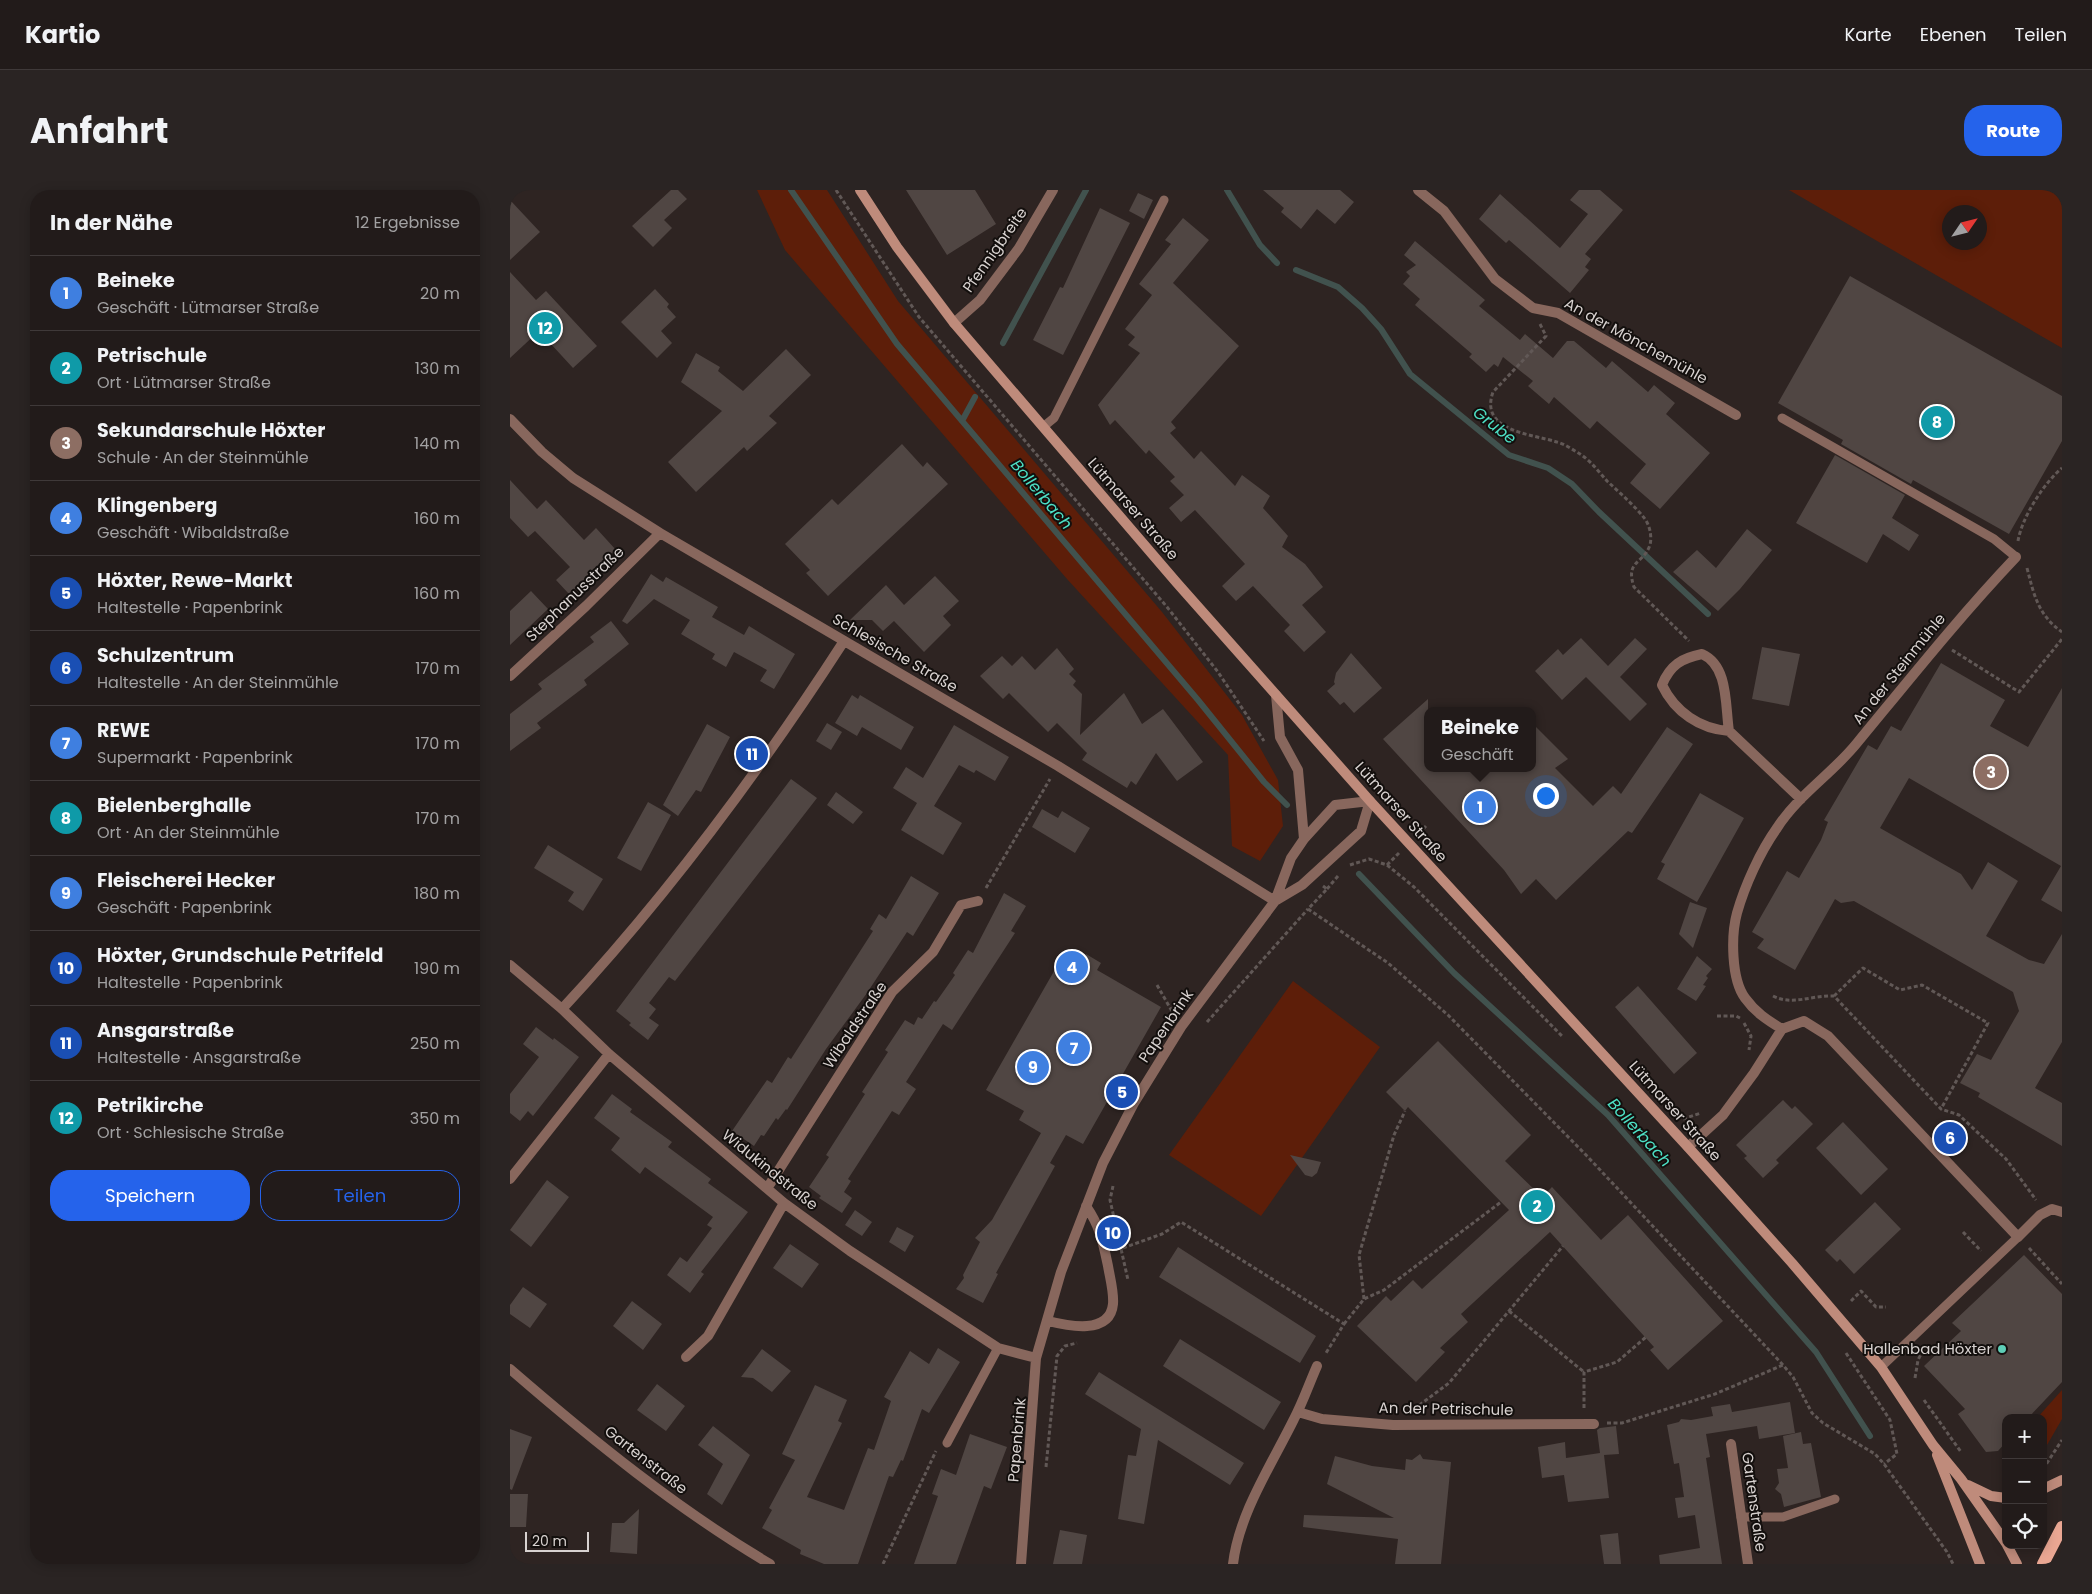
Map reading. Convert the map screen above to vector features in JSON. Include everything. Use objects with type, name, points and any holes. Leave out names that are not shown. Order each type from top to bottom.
[{"type":"main road","name":"Lütmarser Straße","points":[[860,190],[897,247],[954,323],[1043,427],[1370,801],[1792,1262],[1881,1367],[1932,1445],[1961,1480],[2002,1538]]},
{"type":"main road","name":"Lütmarser Straße","points":[[1932,1445],[1980,1564]]},
{"type":"main road","points":[[1961,1480],[1981,1492],[2002,1497]]},
{"type":"main road","points":[[2047,1487],[2062,1480]]},
{"type":"main road","points":[[2043,1564],[2062,1527]]},
{"type":"main road","name":"Lütmarser Straße","points":[[2009,1549],[2017,1564]]},
{"type":"street","name":"Pfennigbreite","points":[[954,323],[980,300],[1019,248],[1053,190]]},
{"type":"street","name":"An der Mönchemühle","points":[[1419,190],[1444,211],[1495,279],[1533,308],[1558,313],[1736,414]]},
{"type":"street","name":"Schlesische Straße","points":[[510,419],[542,452],[573,478],[660,533],[1058,766],[1275,901]]},
{"type":"street","name":"Stephanusstraße","points":[[510,676],[586,606],[660,533]]},
{"type":"street","name":"An der Steinmühle","points":[[1782,1029],[1762,1017],[1743,996],[1733,965],[1737,914],[1755,869],[1777,827],[1802,799],[1845,758],[1940,642],[2016,557]]},
{"type":"street","points":[[562,1009],[648,912],[788,728],[844,641]]},
{"type":"street","points":[[1729,731],[1723,683],[1718,668],[1710,658],[1702,654],[1679,662],[1667,673],[1662,685],[1668,696],[1686,716],[1715,730],[1729,731],[1802,799]]},
{"type":"street","points":[[1276,695],[1280,737],[1298,770],[1304,840]]},
{"type":"street","name":"Papenbrink","points":[[1021,1564],[1036,1393],[1036,1358],[1061,1272],[1103,1163],[1134,1103],[1181,1027],[1275,901],[1291,858],[1304,840],[1335,805],[1370,801],[1361,831],[1312,877],[1275,901]]},
{"type":"street","name":"Wibaldstraße","points":[[768,1187],[892,992],[933,952],[961,905],[978,901]]},
{"type":"street","name":"Widukindstraße","points":[[510,965],[562,1009],[609,1054],[768,1187],[784,1203],[850,1251],[998,1348],[1036,1358]]},
{"type":"street","points":[[1688,1147],[1723,1115],[1754,1073],[1782,1029],[1804,1021],[1828,1036],[2018,1237],[2040,1215],[2052,1209],[2062,1212]]},
{"type":"street","points":[[510,1179],[609,1054]]},
{"type":"street","points":[[686,1357],[708,1336],[784,1203]]},
{"type":"street","points":[[1048,1321],[1087,1328],[1105,1319],[1113,1305],[1105,1252],[1098,1223],[1086,1206]]},
{"type":"street","points":[[1233,1564],[1234,1553],[1250,1508],[1298,1412],[1317,1366]]},
{"type":"street","name":"Gartenstraße","points":[[510,1370],[670,1499],[721,1535],[770,1564]]},
{"type":"street","name":"An der Petrischule","points":[[1298,1412],[1322,1419],[1393,1425],[1589,1424]]},
{"type":"street","name":"Gartenstraße","points":[[1731,1444],[1748,1564]]},
{"type":"lane","points":[[1043,427],[1054,418],[1164,200]]},
{"type":"lane","points":[[1782,418],[1994,539],[2016,557]]},
{"type":"lane","points":[[1881,1367],[2018,1237]]},
{"type":"lane","points":[[947,1443],[998,1348]]},
{"type":"lane","points":[[1741,1518],[1783,1517],[1835,1499]]},
{"type":"path","points":[[836,190],[919,317],[1167,607],[1218,672],[1268,747]]},
{"type":"path","points":[[1533,308],[1546,336],[1493,392],[1489,403],[1492,415],[1504,425],[1518,432],[1559,442],[1582,455],[1646,521],[1651,538],[1649,547],[1631,569],[1634,588],[1702,654]]},
{"type":"path","points":[[2016,557],[2020,529],[2049,479],[2062,468]]},
{"type":"path","points":[[2026,568],[2037,606],[2055,627],[2062,632]]},
{"type":"path","points":[[1940,642],[2019,692],[2062,639]]},
{"type":"path","points":[[978,901],[1058,766]]},
{"type":"path","points":[[1345,869],[1351,864],[1369,859],[1387,865],[1414,888],[1567,1041]]},
{"type":"path","points":[[1157,986],[1181,1027],[1194,1035],[1339,874]]},
{"type":"path","points":[[1312,877],[1326,889]]},
{"type":"path","points":[[1308,909],[1388,963],[1448,1015],[1587,1156],[1783,1365],[1793,1377],[1812,1413],[1823,1423],[1875,1454],[1884,1464],[1947,1552],[1953,1564]]},
{"type":"path","points":[[1834,996],[1863,968],[1900,990],[1922,985],[1988,1023],[1940,1109]]},
{"type":"path","points":[[1717,1016],[1736,1016],[1742,1019],[1751,1036],[1748,1052]]},
{"type":"path","points":[[1682,1119],[1707,1110]]},
{"type":"path","points":[[1364,1299],[1359,1254],[1394,1135],[1404,1111]]},
{"type":"path","points":[[1113,1183],[1110,1200],[1122,1248],[1128,1283]]},
{"type":"path","points":[[1317,1366],[1344,1324],[1364,1299],[1384,1290],[1501,1202]]},
{"type":"path","points":[[1105,1252],[1162,1234],[1181,1222],[1344,1324]]},
{"type":"path","points":[[1393,1425],[1449,1383],[1563,1246]]},
{"type":"path","points":[[2027,1246],[2062,1284]]},
{"type":"path","points":[[1851,1301],[1861,1291],[1876,1306],[1886,1307]]},
{"type":"path","points":[[1509,1311],[1584,1372],[1589,1424],[1622,1423],[1714,1394],[1783,1365]]},
{"type":"path","points":[[1584,1372],[1617,1362],[1646,1337]]},
{"type":"path","points":[[1045,1475],[1057,1356],[1065,1346],[1084,1341]]},
{"type":"path","points":[[1841,1346],[1890,1420],[1897,1454],[1884,1464]]},
{"type":"path","points":[[883,1564],[941,1440],[947,1443]]},
{"type":"path","points":[[2047,1463],[2062,1440]]},
{"type":"shaded area","points":[[757,190],[827,190],[898,301],[1162,612],[1242,715],[1278,780],[1283,826],[1260,861],[1232,846],[1228,755],[1067,579],[785,250]]},
{"type":"shaded area","points":[[1789,190],[2062,190],[2062,348]]},
{"type":"shaded area","points":[[1293,981],[1380,1047],[1261,1216],[1169,1155]]},
{"type":"shaded area","points":[[2062,1390],[2062,1419],[2047,1445],[2047,1414],[2041,1414]]},
{"type":"building","points":[[671,190],[678,190],[687,199],[664,220],[672,228],[653,247],[632,226]]},
{"type":"building","points":[[906,190],[975,190],[996,224],[947,255]]},
{"type":"building","points":[[1263,190],[1340,190],[1354,202],[1335,224],[1317,209],[1301,229],[1281,212],[1284,208]]},
{"type":"building","points":[[1579,190],[1600,190],[1623,210],[1585,254],[1591,259],[1585,267],[1589,270],[1570,293],[1509,240],[1506,243],[1479,219],[1500,194],[1560,248],[1588,214],[1570,200]]},
{"type":"building","points":[[1138,193],[1153,200],[1144,219],[1129,211]]},
{"type":"building","points":[[510,200],[540,232],[510,260]]},
{"type":"building","points":[[1100,208],[1130,223],[1063,355],[1033,340],[1060,287],[1063,288]]},
{"type":"building","points":[[1183,218],[1209,240],[1173,283],[1239,346],[1171,422],[1176,428],[1170,433],[1194,459],[1201,451],[1235,486],[1242,475],[1270,496],[1263,508],[1288,536],[1282,547],[1305,564],[1323,587],[1302,605],[1326,632],[1304,652],[1284,631],[1290,625],[1253,586],[1236,601],[1222,586],[1245,564],[1195,510],[1181,522],[1169,508],[1184,495],[1170,481],[1175,477],[1149,450],[1146,454],[1115,420],[1110,425],[1098,405],[1140,353],[1128,345],[1135,337],[1125,329],[1152,295],[1139,284],[1171,244],[1165,240]]},
{"type":"building","points":[[1415,241],[1485,300],[1479,306],[1520,340],[1525,334],[1553,358],[1567,341],[1574,341],[1606,368],[1612,361],[1648,392],[1654,385],[1675,403],[1666,414],[1710,453],[1660,509],[1630,483],[1646,464],[1597,421],[1590,429],[1554,397],[1549,404],[1528,386],[1533,381],[1503,357],[1498,367],[1494,364],[1486,372],[1469,357],[1472,354],[1415,305],[1420,299],[1403,284],[1410,276],[1406,272],[1416,265],[1404,255]]},
{"type":"building","points":[[510,272],[536,300],[546,291],[597,346],[573,368],[539,331],[510,358]]},
{"type":"building","points":[[1850,276],[2062,396],[2062,441],[2009,534],[1913,480],[1911,484],[1841,444],[1843,440],[1778,403]]},
{"type":"building","points":[[655,289],[669,304],[667,307],[676,317],[661,331],[672,343],[657,358],[621,322]]},
{"type":"building","points":[[786,349],[811,375],[769,416],[777,423],[747,451],[744,447],[696,492],[668,462],[722,411],[681,382],[696,353],[720,367],[718,371],[743,391]]},
{"type":"building","points":[[902,444],[923,467],[927,462],[948,484],[828,596],[806,573],[810,570],[785,544],[832,499],[838,505]]},
{"type":"building","points":[[1835,455],[1905,495],[1892,518],[1919,535],[1909,551],[1883,534],[1867,563],[1796,523]]},
{"type":"building","points":[[510,480],[537,509],[546,500],[584,540],[596,528],[616,550],[569,594],[556,580],[570,567],[535,531],[528,537],[510,518]]},
{"type":"building","points":[[1747,529],[1772,550],[1740,589],[1718,611],[1673,572],[1697,550],[1716,568]]},
{"type":"building","points":[[651,574],[663,582],[666,577],[718,607],[712,617],[744,635],[749,626],[795,654],[774,689],[760,681],[767,670],[734,652],[726,667],[712,659],[715,654],[681,634],[690,620],[654,599],[627,624],[622,621]]},
{"type":"building","points":[[935,576],[959,601],[943,616],[951,625],[924,652],[894,621],[883,631],[872,620],[850,620],[886,585],[904,605]]},
{"type":"building","points":[[531,591],[548,609],[510,645],[510,611]]},
{"type":"building","points":[[611,621],[629,644],[584,680],[587,685],[537,723],[541,728],[510,751],[510,714],[542,689],[538,684],[594,642],[590,637]]},
{"type":"building","points":[[1581,638],[1608,666],[1635,638],[1647,649],[1620,677],[1647,704],[1630,721],[1586,677],[1562,700],[1535,671],[1558,649],[1563,655]]},
{"type":"building","points":[[1762,647],[1800,654],[1789,706],[1752,699]]},
{"type":"building","points":[[1057,648],[1074,669],[1069,674],[1076,681],[1073,685],[1082,694],[1080,735],[1124,693],[1142,724],[1163,709],[1203,762],[1177,781],[1156,753],[1136,785],[1131,781],[1127,788],[1082,760],[1087,753],[1057,723],[1048,732],[1009,693],[1003,699],[980,676],[1002,656],[1012,666],[1022,656],[1035,670]]},
{"type":"building","points":[[1351,653],[1382,688],[1354,713],[1344,702],[1340,705],[1327,691],[1335,684],[1336,673]]},
{"type":"building","points":[[1941,663],[2005,700],[1990,726],[2028,747],[2062,688],[2062,912],[2041,900],[2061,866],[1909,778],[1880,828],[1961,874],[1972,890],[1988,862],[2018,881],[1986,936],[2029,960],[2044,964],[2062,934],[2062,1042],[2035,1088],[2062,1103],[2062,1146],[1978,1097],[1980,1093],[1960,1083],[1977,1054],[1991,1060],[2019,1011],[2013,992],[1854,901],[1841,903],[1835,899],[1795,970],[1757,948],[1764,939],[1752,932],[1787,871],[1799,878],[1821,840],[1828,822],[1824,820],[1868,745],[1877,750],[1891,726],[1901,731]]},
{"type":"building","points":[[852,695],[858,699],[860,695],[914,727],[901,750],[862,727],[857,736],[835,723]]},
{"type":"building","points":[[1428,699],[1428,707],[1424,707],[1424,772],[1536,772],[1536,727],[1568,759],[1555,768],[1593,806],[1613,786],[1621,794],[1667,727],[1693,744],[1632,833],[1628,831],[1556,900],[1536,879],[1521,894],[1504,870],[1383,739]]},
{"type":"building","points":[[827,723],[842,732],[831,750],[816,741]]},
{"type":"building","points":[[707,724],[730,737],[701,792],[696,790],[678,816],[663,805]]},
{"type":"building","points":[[954,725],[1009,757],[995,781],[976,770],[974,773],[959,765],[934,806],[962,823],[943,855],[901,830],[917,803],[893,788],[906,767],[923,778]]},
{"type":"building","points":[[791,779],[817,798],[675,981],[669,977],[649,1003],[656,1009],[649,1018],[659,1025],[648,1040],[629,1025],[631,1023],[616,1011]]},
{"type":"building","points":[[836,792],[863,812],[853,824],[827,805]]},
{"type":"building","points":[[1700,793],[1744,818],[1697,902],[1657,879],[1665,864],[1661,862]]},
{"type":"building","points":[[648,802],[671,815],[641,871],[617,858]]},
{"type":"building","points":[[1042,809],[1058,818],[1062,811],[1090,828],[1075,853],[1032,827]]},
{"type":"building","points":[[548,845],[603,879],[583,911],[568,901],[574,892],[534,868]]},
{"type":"building","points":[[911,876],[939,893],[913,936],[907,932],[867,993],[826,1049],[787,1110],[778,1120],[776,1118],[764,1136],[761,1135],[754,1146],[732,1131],[767,1080],[772,1083],[788,1057],[791,1059],[873,931],[870,929],[879,914],[886,919]]},
{"type":"building","points":[[1004,893],[1026,906],[1011,931],[1015,933],[952,1030],[943,1024],[906,1082],[916,1089],[899,1115],[892,1111],[848,1179],[851,1181],[844,1192],[852,1198],[842,1213],[819,1198],[821,1196],[809,1187],[829,1157],[826,1155],[865,1094],[862,1092],[888,1052],[885,1050],[905,1020],[914,1025],[918,1017],[922,1019],[934,1001],[936,1002],[955,975],[953,973],[968,950],[973,953]]},
{"type":"building","points":[[1690,902],[1707,908],[1693,948],[1679,934]]},
{"type":"building","points":[[1065,952],[1082,961],[1086,954],[1101,963],[1097,970],[1161,1007],[1083,1144],[1066,1135],[1050,1163],[1055,1166],[996,1273],[998,1274],[983,1303],[956,1289],[964,1278],[963,1275],[980,1242],[975,1238],[992,1220],[1041,1133],[1019,1120],[1024,1111],[986,1090]]},
{"type":"building","points":[[1697,956],[1712,969],[1706,976],[1708,978],[1703,985],[1706,986],[1696,1001],[1677,989]]},
{"type":"building","points":[[1638,986],[1697,1053],[1674,1074],[1615,1007]]},
{"type":"building","points":[[536,1027],[579,1057],[533,1116],[528,1111],[520,1121],[510,1113],[510,1094],[539,1057],[523,1044]]},
{"type":"building","points":[[1438,1041],[1531,1135],[1505,1161],[1542,1197],[1552,1187],[1601,1240],[1628,1215],[1723,1321],[1668,1370],[1650,1350],[1654,1347],[1550,1232],[1461,1314],[1468,1322],[1440,1348],[1445,1352],[1416,1382],[1357,1326],[1386,1296],[1391,1301],[1413,1280],[1422,1289],[1509,1210],[1408,1107],[1405,1111],[1386,1092]]},
{"type":"building","points":[[612,1094],[632,1109],[630,1112],[672,1142],[668,1147],[711,1179],[708,1183],[748,1212],[701,1272],[704,1274],[690,1293],[667,1275],[680,1257],[687,1262],[712,1228],[707,1225],[713,1217],[645,1167],[640,1174],[611,1150],[620,1138],[594,1118]]},
{"type":"building","points":[[1783,1100],[1792,1109],[1795,1106],[1813,1124],[1776,1160],[1779,1163],[1763,1178],[1744,1158],[1747,1156],[1736,1145]]},
{"type":"building","points":[[1843,1122],[1888,1169],[1861,1195],[1816,1148]]},
{"type":"building","points":[[1290,1155],[1321,1162],[1317,1173],[1312,1177],[1305,1175]]},
{"type":"building","points":[[547,1180],[569,1197],[531,1247],[510,1230]]},
{"type":"building","points":[[1875,1202],[1901,1229],[1854,1274],[1840,1259],[1837,1262],[1825,1250]]},
{"type":"building","points":[[855,1210],[872,1222],[862,1236],[845,1225]]},
{"type":"building","points":[[897,1227],[914,1236],[905,1252],[889,1242]]},
{"type":"building","points":[[790,1244],[819,1264],[802,1288],[773,1268]]},
{"type":"building","points":[[1178,1247],[1316,1336],[1300,1363],[1159,1277]]},
{"type":"building","name":"Hallenbad Höxter","points":[[2024,1255],[2062,1294],[2062,1382],[2032,1414],[2002,1414],[2002,1446],[1998,1451],[1986,1452],[1958,1414],[1965,1409],[1924,1366],[1961,1331],[1952,1323]]},
{"type":"building","points":[[523,1287],[547,1304],[530,1328],[510,1314],[510,1305]]},
{"type":"building","points":[[632,1301],[662,1324],[643,1350],[613,1326]]},
{"type":"building","points":[[1180,1339],[1281,1402],[1264,1430],[1163,1366]]},
{"type":"building","points":[[938,1348],[960,1362],[929,1413],[922,1409],[903,1461],[901,1460],[893,1477],[889,1476],[858,1564],[824,1564],[800,1554],[801,1550],[762,1528],[772,1510],[769,1508],[795,1460],[782,1454],[815,1385],[847,1400],[838,1421],[842,1423],[807,1497],[844,1510],[868,1448],[874,1450],[891,1401],[884,1397],[910,1351],[929,1364]]},
{"type":"building","points":[[762,1349],[791,1371],[772,1392],[753,1378],[741,1377]]},
{"type":"building","points":[[1099,1372],[1244,1463],[1230,1485],[1158,1440],[1144,1524],[1118,1519],[1128,1455],[1136,1456],[1141,1429],[1085,1394]]},
{"type":"building","points":[[657,1384],[685,1406],[666,1431],[637,1410]]},
{"type":"building","points":[[1790,1402],[1795,1433],[1759,1439],[1757,1426],[1706,1434],[1710,1457],[1706,1458],[1722,1564],[1660,1564],[1659,1555],[1700,1548],[1695,1515],[1678,1518],[1675,1498],[1684,1497],[1679,1463],[1674,1464],[1667,1425],[1679,1422],[1681,1419],[1691,1420],[1713,1416],[1711,1407],[1730,1404],[1732,1412]]},
{"type":"building","points":[[713,1426],[750,1455],[722,1505],[707,1494],[723,1464],[698,1445]]},
{"type":"building","points":[[1616,1426],[1619,1454],[1604,1455],[1609,1498],[1568,1502],[1564,1475],[1542,1478],[1538,1447],[1565,1442],[1566,1458],[1600,1453],[1597,1430]]},
{"type":"building","points":[[510,1429],[532,1437],[512,1490],[510,1489]]},
{"type":"building","points":[[1801,1432],[1803,1444],[1811,1443],[1821,1497],[1784,1507],[1781,1494],[1775,1489],[1779,1483],[1777,1469],[1788,1468],[1783,1436]]},
{"type":"building","points":[[970,1434],[1007,1447],[991,1489],[984,1486],[956,1564],[914,1564],[938,1496],[932,1494],[941,1469],[956,1475]]},
{"type":"building","points":[[1420,1454],[1423,1459],[1451,1462],[1441,1564],[1395,1564],[1398,1539],[1303,1527],[1304,1515],[1394,1518],[1327,1484],[1335,1456],[1372,1466],[1405,1470],[1406,1459],[1412,1460]]},
{"type":"building","points":[[510,1494],[528,1494],[526,1527],[510,1527]]},
{"type":"building","points":[[639,1509],[637,1554],[610,1552],[612,1523],[624,1523]]},
{"type":"building","points":[[1060,1530],[1087,1535],[1082,1564],[1053,1564]]},
{"type":"building","points":[[1618,1533],[1621,1564],[1604,1564],[1600,1535]]},
{"type":"waterway","name":"Bollerbach","points":[[791,190],[897,344],[1198,700],[1264,782],[1287,805]]},
{"type":"waterway","points":[[1003,343],[1086,190]]},
{"type":"waterway","name":"Grube","points":[[1227,190],[1260,245],[1277,263]]},
{"type":"waterway","name":"Grube","points":[[1296,270],[1338,287],[1362,308],[1381,329],[1410,374],[1509,455],[1548,468],[1572,484],[1599,512],[1708,614]]},
{"type":"waterway","points":[[962,421],[975,397]]},
{"type":"waterway","name":"Bollerbach","points":[[1359,874],[1454,973],[1608,1115],[1816,1352],[1870,1436]]},
{"type":"place","name":"Petrikirche","points":[[545,328]]},
{"type":"place","name":"Bielenberghalle","points":[[1937,422]]},
{"type":"place","name":"Ansgarstraße","points":[[752,754]]},
{"type":"place","name":"Sekundarschule Höxter","points":[[1991,772]]},
{"type":"place","name":"Beineke","points":[[1480,807]]},
{"type":"place","name":"Klingenberg","points":[[1072,967]]},
{"type":"place","name":"REWE","points":[[1074,1048]]},
{"type":"place","name":"Fleischerei Hecker","points":[[1033,1067]]},
{"type":"place","name":"Höxter, Rewe-Markt","points":[[1122,1092]]},
{"type":"place","name":"Schulzentrum","points":[[1950,1138]]},
{"type":"place","name":"Petrischule","points":[[1537,1206]]},
{"type":"place","name":"Höxter, Grundschule Petrifeld","points":[[1113,1233]]},
{"type":"place","name":"Hallenbad Höxter","points":[[2002,1349]]}]
